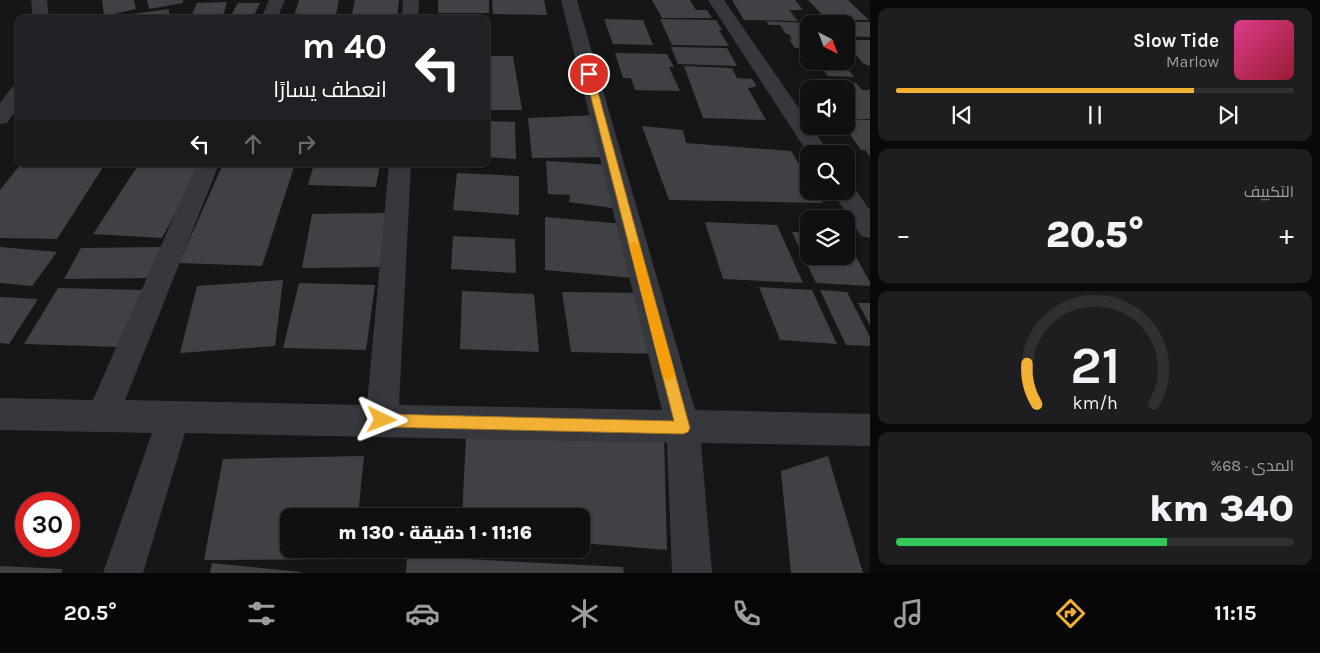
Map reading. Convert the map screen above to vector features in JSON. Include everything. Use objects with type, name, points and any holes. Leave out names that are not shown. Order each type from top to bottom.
[{"type":"street","points":[[39,0],[41,15]]},
{"type":"street","points":[[271,15],[277,0]]},
{"type":"street","points":[[410,15],[411,0]]},
{"type":"street","points":[[569,0],[683,428],[692,573]]},
{"type":"street","points":[[716,0],[813,145]]},
{"type":"street","points":[[0,118],[15,97]]},
{"type":"street","points":[[102,416],[207,167]]},
{"type":"street","points":[[382,420],[400,167]]},
{"type":"street","points":[[850,200],[870,229]]},
{"type":"street","points":[[0,414],[870,430]]},
{"type":"street","points":[[123,573],[174,417]]},
{"type":"building","points":[[102,0],[134,0],[136,9],[104,15]]},
{"type":"building","points":[[147,0],[183,0],[183,3],[149,9]]},
{"type":"building","points":[[299,0],[339,0],[336,15],[294,15]]},
{"type":"building","points":[[355,0],[399,0],[397,15],[352,15]]},
{"type":"building","points":[[438,0],[489,0],[489,13],[438,13]]},
{"type":"building","points":[[492,0],[544,0],[547,15],[493,14]]},
{"type":"building","points":[[652,0],[690,0],[696,10],[707,10],[712,18],[662,18]]},
{"type":"building","points":[[732,0],[795,0],[803,10],[789,10],[798,21],[744,20]]},
{"type":"building","points":[[808,0],[848,0],[869,20],[855,20],[855,15],[822,15]]},
{"type":"building","points":[[227,2],[223,15],[192,15],[197,3]]},
{"type":"building","points":[[238,3],[260,3],[254,15],[231,15]]},
{"type":"building","points":[[169,9],[169,15],[126,15]]},
{"type":"building","points":[[604,19],[643,20],[653,45],[613,44]]},
{"type":"building","points":[[660,19],[716,20],[722,30],[719,30],[729,46],[672,45]]},
{"type":"building","points":[[766,21],[800,23],[800,48],[795,48],[789,39],[792,40],[789,34],[786,34],[780,25],[769,25]]},
{"type":"building","points":[[855,22],[870,22],[870,37],[855,36]]},
{"type":"building","points":[[855,40],[870,40],[870,66],[864,64],[855,54]]},
{"type":"building","points":[[671,47],[727,48],[737,66],[678,64]]},
{"type":"building","points":[[615,53],[667,54],[674,67],[669,67],[680,91],[635,90],[631,78],[623,78]]},
{"type":"building","points":[[490,56],[513,56],[522,110],[490,110]]},
{"type":"building","points":[[684,66],[732,68],[737,78],[752,79],[756,85],[755,87],[748,88],[766,120],[703,118]]},
{"type":"building","points":[[824,70],[848,70],[854,77],[828,76]]},
{"type":"building","points":[[855,83],[862,90],[870,90],[870,119],[855,119]]},
{"type":"building","points":[[598,115],[608,157],[532,158],[528,118]]},
{"type":"building","points":[[855,119],[870,120],[870,157],[865,150],[861,150],[850,135],[855,135]]},
{"type":"building","points":[[490,121],[515,122],[516,159],[490,157]]},
{"type":"building","points":[[642,126],[683,130],[686,143],[791,151],[800,166],[800,200],[821,200],[823,203],[669,200]]},
{"type":"building","points":[[546,161],[611,165],[616,198],[610,197],[625,200],[626,210],[569,202],[570,195],[548,194]]},
{"type":"building","points":[[19,167],[103,167],[57,239],[0,238],[0,190]]},
{"type":"building","points":[[137,167],[200,167],[162,238],[93,234]]},
{"type":"building","points":[[222,167],[294,167],[262,266],[179,263]]},
{"type":"building","points":[[313,167],[379,167],[376,187],[308,185]]},
{"type":"building","points":[[457,173],[519,176],[519,215],[453,210]]},
{"type":"building","points":[[386,213],[383,267],[302,268],[312,214]]},
{"type":"building","points":[[545,217],[625,224],[633,278],[545,270]]},
{"type":"building","points":[[705,222],[777,225],[803,283],[723,279]]},
{"type":"building","points":[[792,232],[800,232],[800,249]]},
{"type":"building","points":[[453,236],[515,239],[516,273],[451,269]]},
{"type":"building","points":[[0,247],[57,252],[32,286],[0,283]]},
{"type":"building","points":[[162,247],[150,278],[64,279],[81,248]]},
{"type":"building","points":[[855,255],[870,282],[870,286],[816,283],[808,265],[855,265]]},
{"type":"building","points":[[283,280],[275,346],[180,353],[197,286]]},
{"type":"building","points":[[299,283],[375,285],[366,350],[283,348]]},
{"type":"building","points":[[759,287],[812,290],[837,344],[780,340]]},
{"type":"building","points":[[58,288],[147,290],[120,347],[24,344]]},
{"type":"building","points":[[820,290],[847,292],[870,337],[870,346],[846,345]]},
{"type":"building","points":[[462,291],[534,294],[539,352],[460,349]]},
{"type":"building","points":[[562,292],[646,293],[662,354],[571,352]]},
{"type":"building","points":[[0,297],[38,299],[9,344],[0,343]]},
{"type":"building","points":[[858,303],[870,303],[870,325]]},
{"type":"building","points":[[466,438],[664,438],[667,550],[590,544],[590,508],[462,508]]},
{"type":"building","points":[[364,456],[359,508],[280,508],[280,558],[354,559],[204,560],[223,459]]},
{"type":"building","points":[[828,456],[863,573],[791,573],[781,471]]},
{"type":"building","points":[[407,558],[446,558],[623,567],[624,573],[406,573]]},
{"type":"building","points":[[212,563],[301,572],[301,573],[210,573]]},
{"type":"building","points":[[0,566],[63,569],[61,573],[0,573]]},
{"type":"slow traffic","points":[[634,245],[668,374]]},
{"type":"route","points":[[382,420],[683,428],[589,74]]}]
